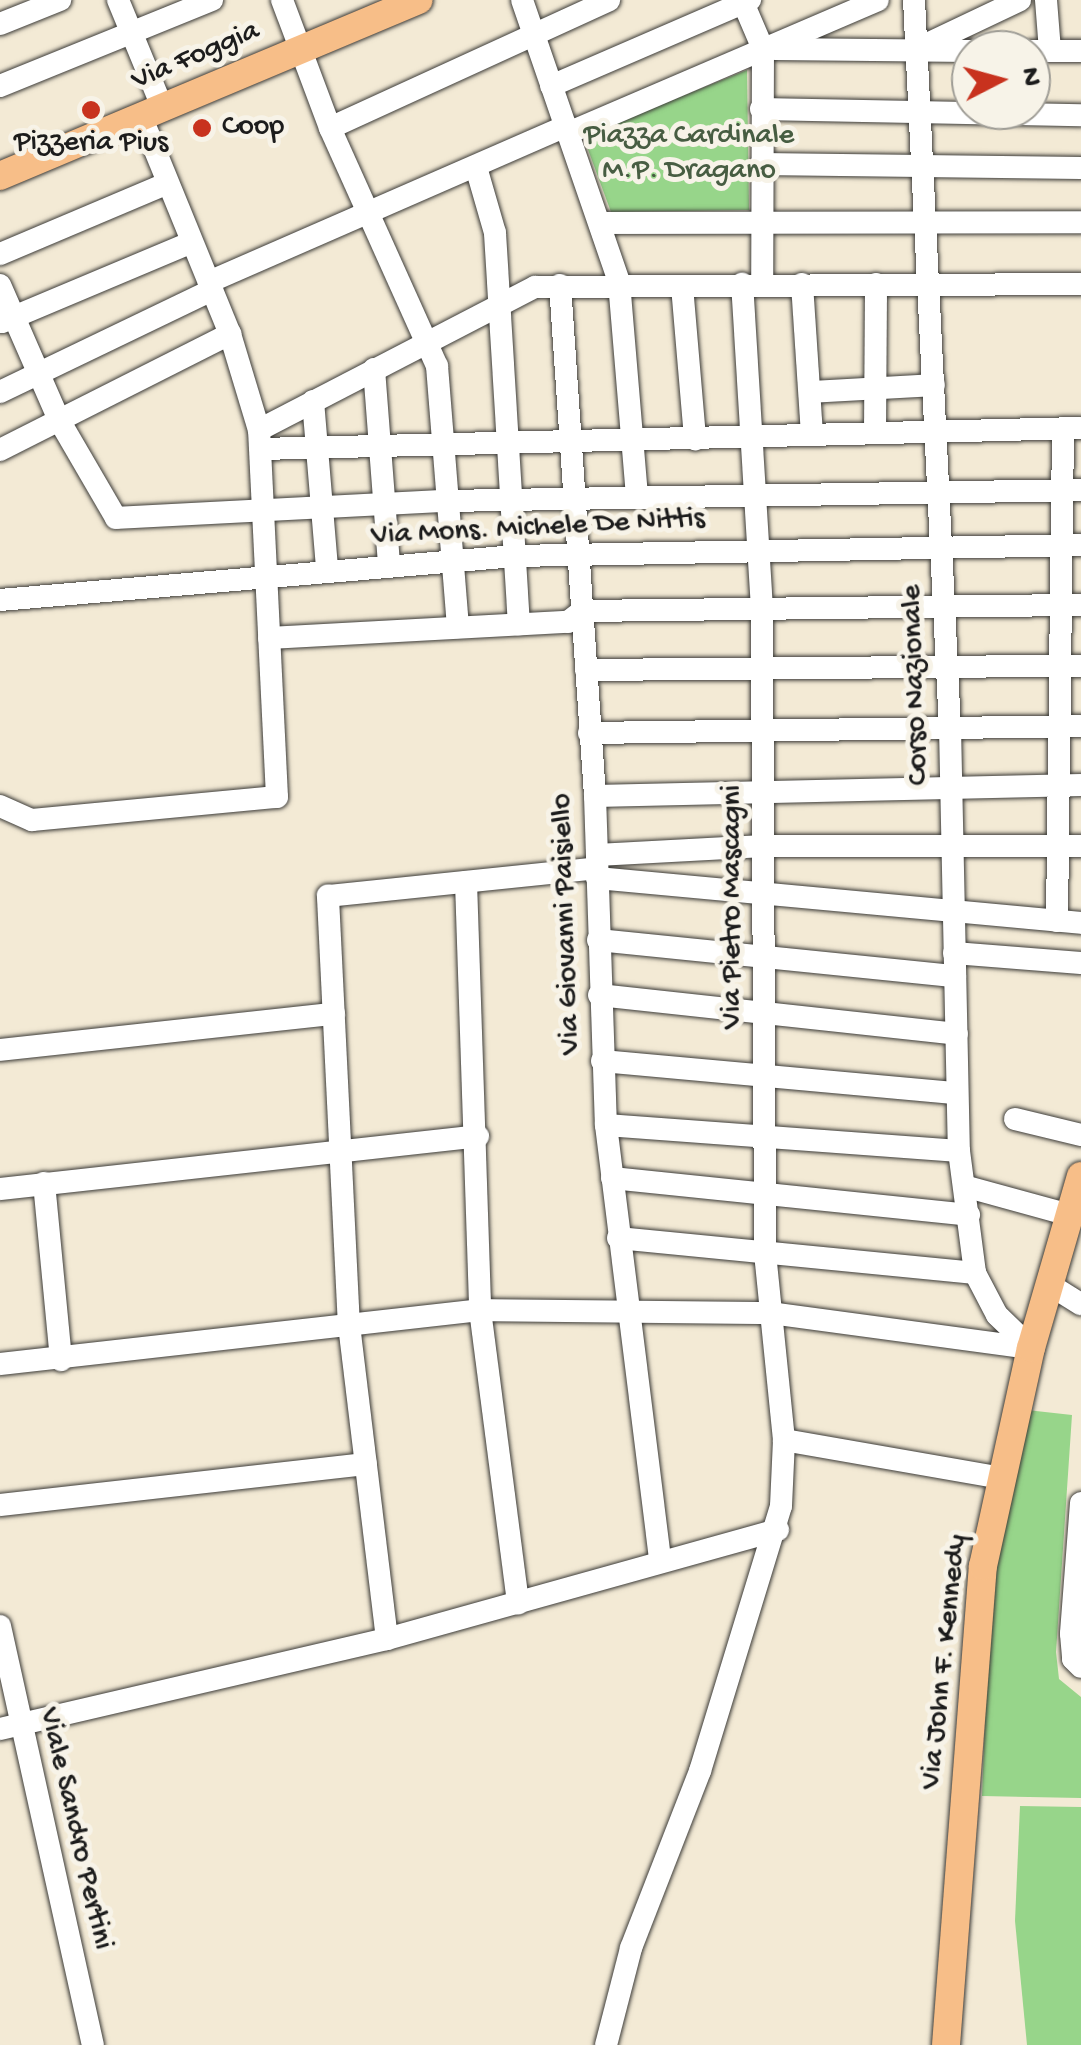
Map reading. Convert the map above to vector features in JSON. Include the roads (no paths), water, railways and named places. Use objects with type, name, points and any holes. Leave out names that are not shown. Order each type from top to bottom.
[{"type":"main road","name":"Via Foggia","points":[[1,173],[418,0]]},
{"type":"main road","name":"Via John F. Kennedy","points":[[946,2045],[983,1566],[1030,1348],[1081,1176]]},
{"type":"street","points":[[0,24],[60,0]]},
{"type":"street","points":[[0,806],[32,820],[276,797],[260,440],[230,334],[168,184],[131,34],[118,0]]},
{"type":"street","points":[[0,86],[212,0]]},
{"type":"street","points":[[282,0],[364,210],[437,366],[458,627]]},
{"type":"street","points":[[522,0],[619,282],[638,498]]},
{"type":"street","points":[[330,128],[609,0]]},
{"type":"street","points":[[0,392],[364,210],[878,0]]},
{"type":"street","name":"Corso Nazionale","points":[[914,0],[950,727],[959,1151],[974,1273],[997,1315],[1030,1348]]},
{"type":"street","points":[[918,50],[1020,0]]},
{"type":"street","points":[[1042,30],[1046,0]]},
{"type":"street","points":[[551,86],[745,1],[763,49]]},
{"type":"street","points":[[763,49],[951,51]]},
{"type":"street","name":"Via Pietro Mascagni","points":[[606,2045],[631,1948],[700,1771],[778,1530],[784,1440],[765,1252],[765,787],[762,609],[753,436],[752,284],[760,222],[763,49]]},
{"type":"street","points":[[1051,51],[1081,51]]},
{"type":"street","points":[[761,110],[1081,115]]},
{"type":"street","points":[[761,164],[1081,168]]},
{"type":"street","points":[[476,167],[495,234],[518,624]]},
{"type":"street","points":[[0,254],[168,184]]},
{"type":"street","points":[[600,222],[1081,222]]},
{"type":"street","points":[[7,320],[192,242]]},
{"type":"street","points":[[260,440],[312,401],[536,287],[619,282],[682,286],[1081,284]]},
{"type":"street","points":[[802,284],[812,434]]},
{"type":"street","points":[[874,432],[876,284]]},
{"type":"street","points":[[0,285],[7,320],[116,518],[263,514],[445,501],[1072,490]]},
{"type":"street","name":"Via Giovanni Paisiello","points":[[560,285],[595,796],[606,1125],[660,1558]]},
{"type":"street","points":[[682,286],[695,440]]},
{"type":"street","points":[[0,450],[230,334]]},
{"type":"street","points":[[374,369],[389,566]]},
{"type":"street","points":[[810,392],[934,385]]},
{"type":"street","points":[[312,401],[327,569]]},
{"type":"street","points":[[260,440],[317,448],[442,447],[1072,428],[1070,726],[1057,786],[1056,920]]},
{"type":"street","name":"Via Mons. Michele De Nittis","points":[[0,600],[266,573],[515,556],[1070,545]]},
{"type":"street","points":[[269,638],[568,622],[582,611],[1070,605]]},
{"type":"street","points":[[586,670],[947,664],[1070,666]]},
{"type":"street","points":[[589,734],[764,728],[1070,726]]},
{"type":"street","points":[[595,796],[765,787],[1081,785]]},
{"type":"street","points":[[387,1639],[348,1326],[345,1148],[328,896],[764,846],[1081,846]]},
{"type":"street","points":[[597,867],[766,898],[1081,922]]},
{"type":"street","points":[[466,882],[478,1136],[480,1310],[518,1604]]},
{"type":"street","points":[[598,940],[954,965],[1081,963]]},
{"type":"street","points":[[600,996],[957,1034]]},
{"type":"street","points":[[0,1050],[334,1014]]},
{"type":"street","points":[[602,1061],[957,1093]]},
{"type":"street","points":[[1015,1119],[1081,1135]]},
{"type":"street","points":[[606,1125],[764,1132],[959,1151]]},
{"type":"street","points":[[0,1189],[478,1136]]},
{"type":"street","points":[[612,1178],[969,1215]]},
{"type":"street","points":[[44,1184],[60,1360]]},
{"type":"street","points":[[964,1186],[1070,1215]]},
{"type":"street","points":[[618,1238],[974,1273]]},
{"type":"street","points":[[1050,1285],[1081,1304]]},
{"type":"street","points":[[0,1364],[480,1310],[772,1313],[1030,1348]]},
{"type":"street","points":[[784,1440],[1002,1478]]},
{"type":"street","points":[[0,1506],[366,1464]]},
{"type":"street","points":[[1081,1502],[1071,1634],[1081,1667]]},
{"type":"street","points":[[9,1725],[387,1639],[518,1604],[660,1558],[778,1530]]},
{"type":"street","name":"Viale Sandro Pertini","points":[[0,1626],[9,1725],[93,2045]]},
{"type":"place","name":"Pizzeria Pius","points":[[91,110]]},
{"type":"place","name":"Coop","points":[[202,128]]},
{"type":"park label","name":"Piazza Cardinale M.P. Dragano","points":[[689,154]]}]
